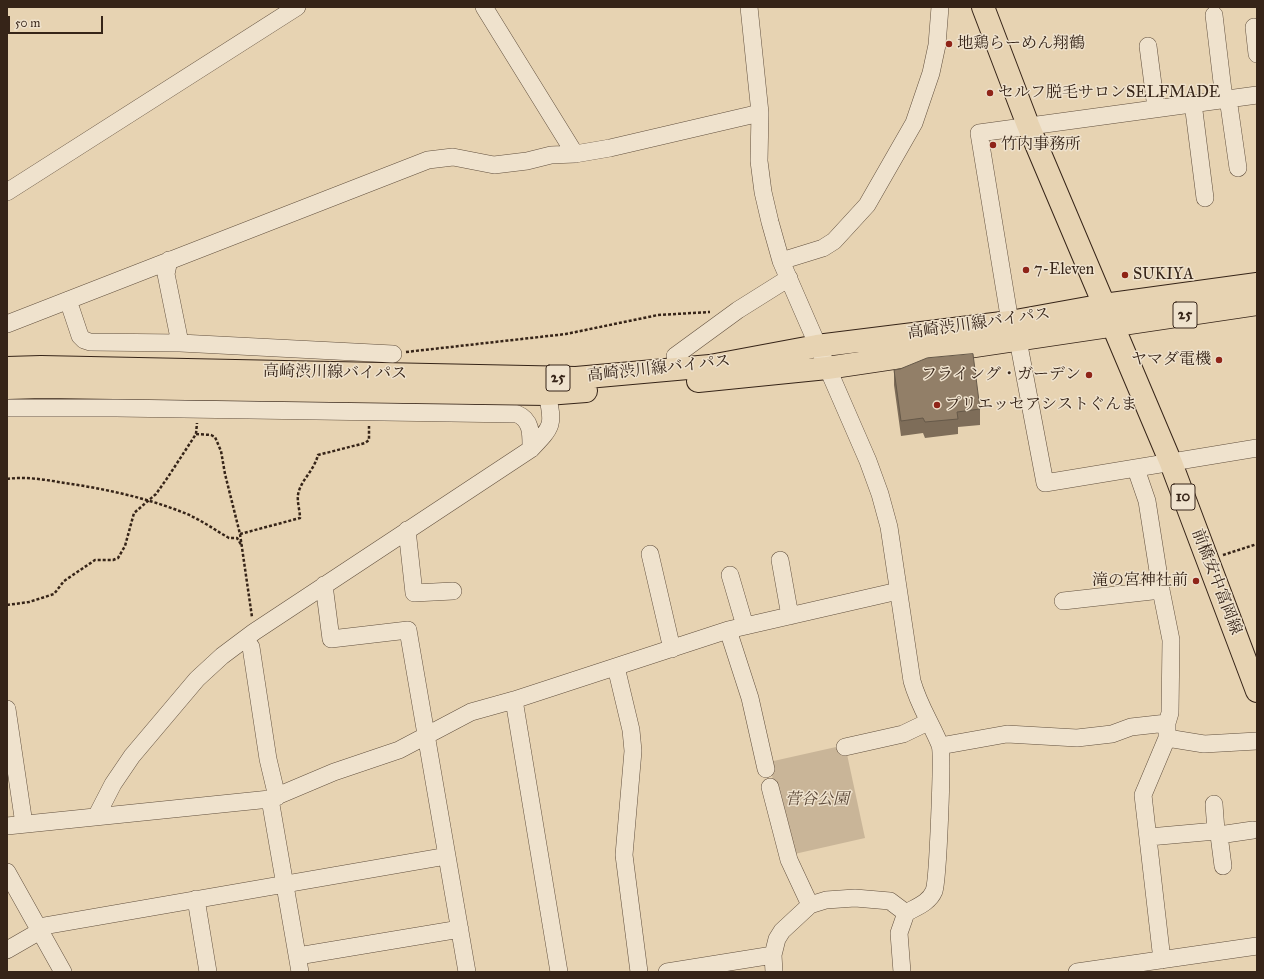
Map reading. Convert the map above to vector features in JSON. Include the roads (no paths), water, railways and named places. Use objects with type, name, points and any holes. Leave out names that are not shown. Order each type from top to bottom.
[{"type":"main road","name":"前橋安中富岡線","points":[[984,7],[1028,125],[1171,463],[1257,691]]},
{"type":"main road","name":"高崎渋川線バイパス","points":[[7,388],[44,387],[547,394],[827,368],[1014,331],[1104,305],[1257,284]]},
{"type":"main road","name":"高崎渋川線バイパス","points":[[7,368],[41,367],[576,378],[710,366],[817,346],[1014,331],[1114,326],[1257,304]]},
{"type":"street","points":[[7,192],[297,7]]},
{"type":"street","points":[[484,7],[575,154]]},
{"type":"street","points":[[749,7],[760,113],[759,161],[763,192],[780,261],[789,278],[817,346],[868,461],[880,494],[889,527],[912,681],[917,701],[940,746],[936,882],[929,900],[906,913],[899,933],[902,972]]},
{"type":"street","points":[[780,261],[823,248],[834,242],[867,205],[914,123],[931,73],[937,44],[940,7]]},
{"type":"street","points":[[1214,15],[1238,168]]},
{"type":"street","points":[[1254,27],[1257,54]]},
{"type":"street","points":[[1148,46],[1156,108]]},
{"type":"street","points":[[1257,95],[1226,98],[978,133],[1014,331],[1045,483],[1257,448]]},
{"type":"street","points":[[1193,103],[1205,198]]},
{"type":"street","points":[[7,324],[428,160],[453,157],[494,165],[527,162],[551,155],[575,154],[610,148],[760,113]]},
{"type":"street","points":[[169,260],[166,274],[180,343]]},
{"type":"street","points":[[675,356],[738,310],[789,278]]},
{"type":"street","points":[[68,300],[80,336],[84,340],[90,342],[180,343],[393,354]]},
{"type":"street","points":[[96,817],[120,773],[158,724],[197,679],[249,635],[531,449],[549,431],[552,416],[547,394]]},
{"type":"street","points":[[7,408],[368,411],[516,414],[525,419],[532,432],[531,449]]},
{"type":"street","points":[[1136,469],[1147,501],[1161,590],[1171,640],[1170,713],[1167,730],[1143,795],[1149,836],[1162,960]]},
{"type":"street","points":[[408,530],[414,593],[453,591]]},
{"type":"street","points":[[650,554],[672,649]]},
{"type":"street","points":[[780,560],[790,616]]},
{"type":"street","points":[[730,575],[745,626]]},
{"type":"street","points":[[324,585],[332,639],[408,630],[467,972]]},
{"type":"street","points":[[1063,602],[1161,590]]},
{"type":"street","points":[[7,709],[15,825],[274,798],[334,772],[400,750],[471,712],[514,700],[728,630],[898,591]]},
{"type":"street","points":[[728,630],[750,698],[766,769]]},
{"type":"street","points":[[249,635],[274,798],[285,884],[299,964],[460,929]]},
{"type":"street","points":[[616,667],[631,730],[632,744],[624,856],[639,972]]},
{"type":"street","points":[[514,700],[559,972]]},
{"type":"street","points":[[845,747],[903,734],[928,722]]},
{"type":"street","points":[[940,746],[1007,734],[1077,738],[1105,735],[1130,727],[1167,730],[1204,744],[1257,741]]},
{"type":"street","points":[[770,787],[789,860],[810,905]]},
{"type":"street","points":[[1214,804],[1217,834],[1223,866]]},
{"type":"street","points":[[1149,836],[1217,834],[1253,830]]},
{"type":"street","points":[[7,950],[39,929],[196,899],[447,856]]},
{"type":"street","points":[[7,872],[63,972]]},
{"type":"street","points":[[196,899],[208,972]]},
{"type":"street","points":[[667,972],[773,964],[782,931],[810,905],[826,900],[848,899],[890,901],[906,913]]},
{"type":"street","points":[[1077,972],[1118,969],[1162,960],[1257,946]]},
{"type":"place","name":"地鶏らーめん翔鶴","points":[[949,44]]},
{"type":"place","name":"セルフ脱毛サロンSELFMADE","points":[[990,93]]},
{"type":"place","name":"竹内事務所","points":[[993,145]]},
{"type":"place","name":"7-Eleven","points":[[1026,270]]},
{"type":"place","name":"SUKIYA","points":[[1125,275]]},
{"type":"place","name":"ヤマダ電機","points":[[1219,360]]},
{"type":"place","name":"フライング・ガーデン","points":[[1089,375]]},
{"type":"place","name":"プリエッセアシストぐんま","points":[[937,405]]},
{"type":"place","name":"滝の宮神社前","points":[[1196,581]]},
{"type":"park label","name":"菅谷公園","points":[[817,800]]}]
